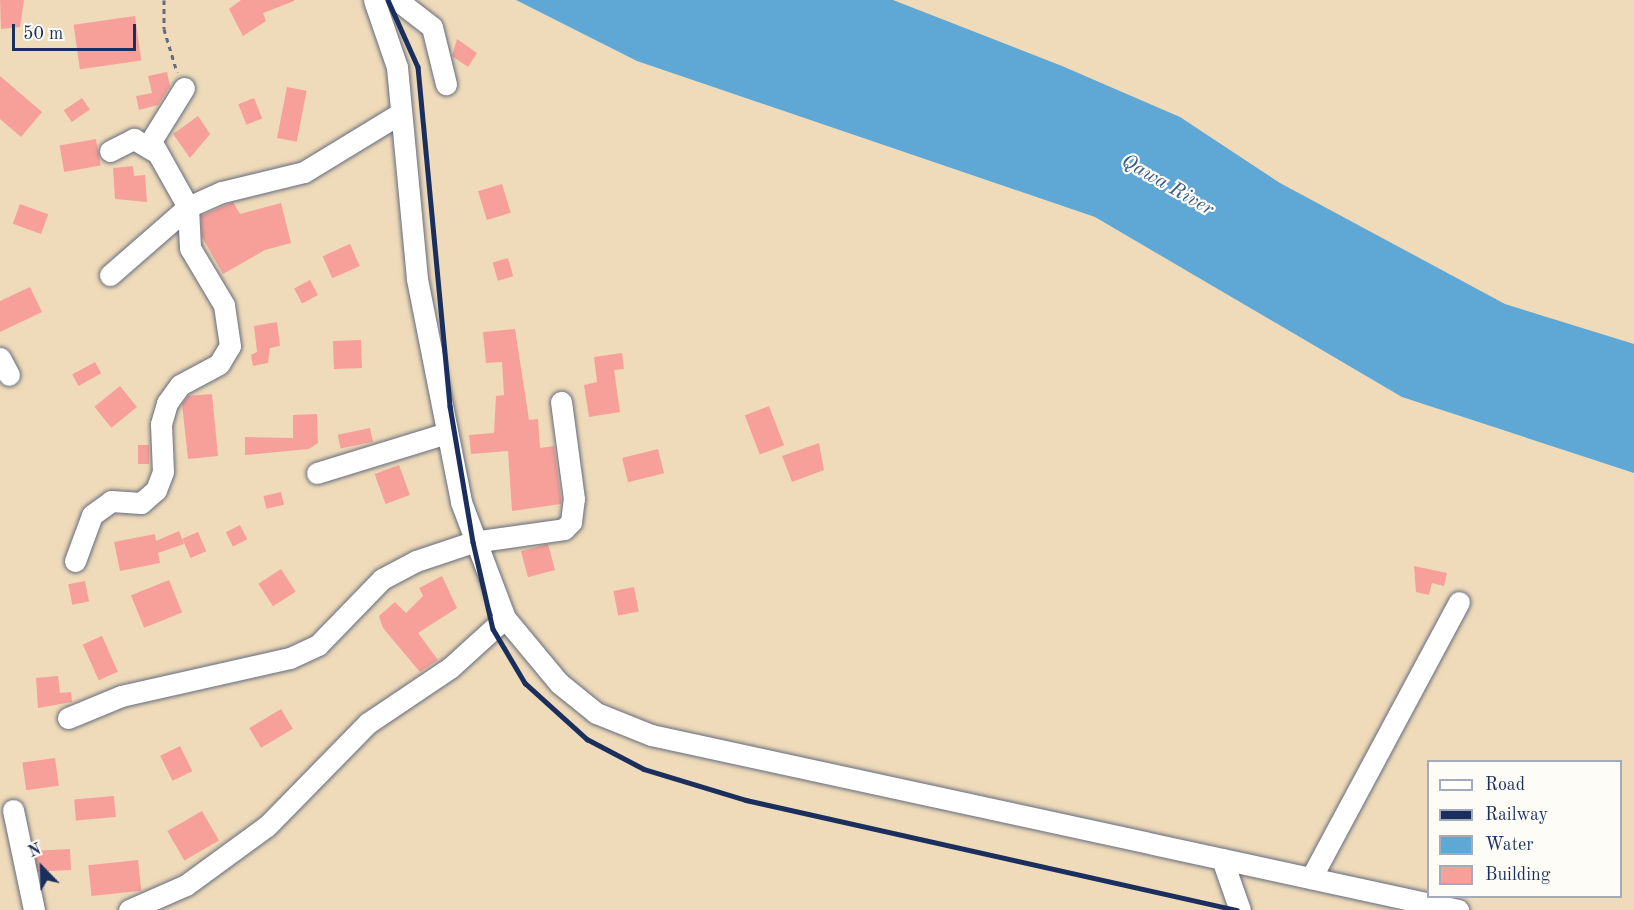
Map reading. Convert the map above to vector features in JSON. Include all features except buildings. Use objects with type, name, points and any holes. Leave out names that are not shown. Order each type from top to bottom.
[{"type":"street","points":[[374,0],[397,67],[399,114],[417,279],[444,434],[473,542],[505,618],[559,683],[596,713],[651,735],[1458,910]]},
{"type":"street","points":[[397,0],[432,27],[446,84]]},
{"type":"street","points":[[154,151],[153,133],[184,88]]},
{"type":"street","points":[[110,275],[188,207],[222,192],[304,172],[399,114]]},
{"type":"street","points":[[75,561],[92,515],[111,501],[141,503],[156,490],[163,472],[161,424],[167,403],[180,385],[219,364],[230,346],[224,304],[190,248],[188,207],[154,151],[134,139],[110,151]]},
{"type":"street","points":[[68,718],[121,696],[290,658],[318,645],[381,579],[473,542],[554,533],[572,522],[574,499],[561,402]]},
{"type":"street","points":[[317,473],[444,434]]},
{"type":"street","points":[[1311,878],[1459,602]]},
{"type":"street","points":[[129,910],[186,885],[259,832],[368,723],[450,668],[505,618]]},
{"type":"street","points":[[13,810],[34,910]]},
{"type":"street","points":[[1222,859],[1240,910]]},
{"type":"path","points":[[164,0],[164,29],[184,88]]},
{"type":"water","name":"Qawa River","points":[[516,0],[893,0],[1062,66],[1180,117],[1280,183],[1505,304],[1634,344],[1634,473],[1402,397],[1095,217],[637,61]]},
{"type":"railway","points":[[388,0],[418,67],[450,406],[473,542],[493,629],[525,683],[587,739],[644,769],[746,800],[1237,910]]}]
